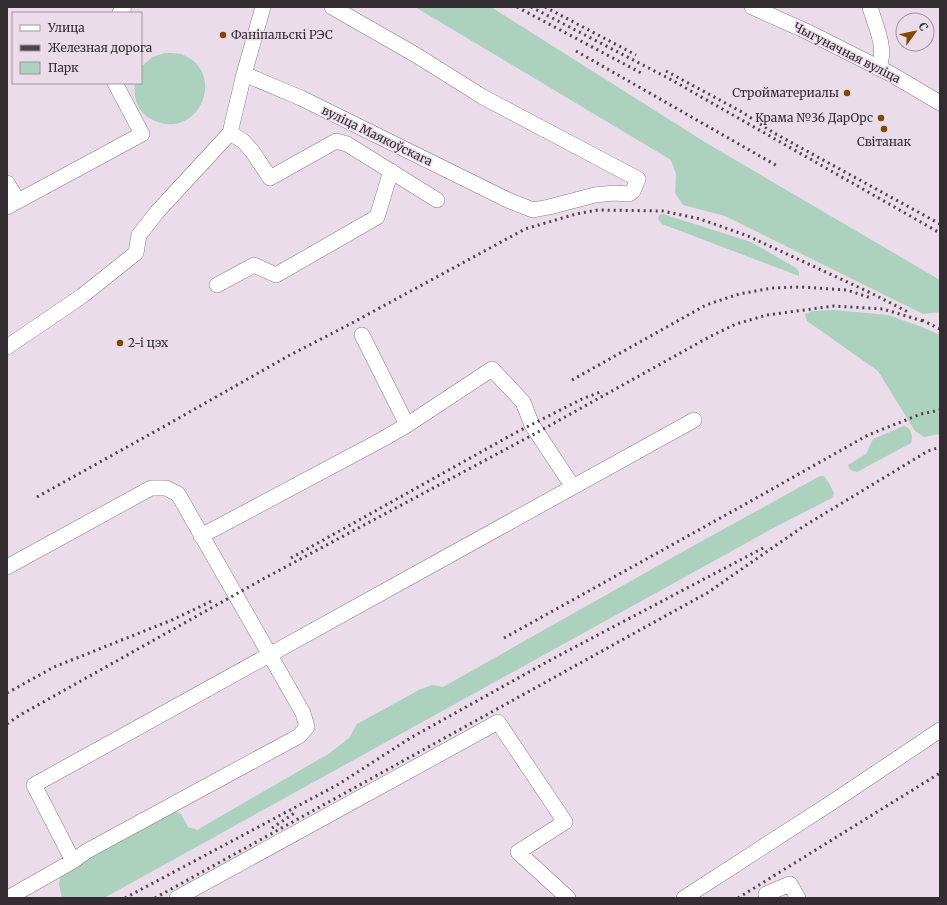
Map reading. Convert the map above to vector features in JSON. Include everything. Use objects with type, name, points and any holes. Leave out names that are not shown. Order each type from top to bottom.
[{"type":"street","points":[[7,346],[82,296],[136,253],[139,235],[158,211],[230,133],[244,74],[263,7]]},
{"type":"street","name":"вуліца Маякоўскага","points":[[244,74],[301,98],[510,201],[533,210],[595,196],[614,193],[629,194],[632,191],[638,179],[483,97],[416,55],[332,7]]},
{"type":"street","name":"Чыгуначная вуліца","points":[[752,7],[808,32],[891,74],[940,103]]},
{"type":"street","points":[[870,7],[880,42],[882,57],[878,68]]},
{"type":"street","points":[[7,183],[12,204],[142,134],[117,84]]},
{"type":"street","points":[[230,133],[243,141],[252,151],[270,178],[336,141],[347,144],[437,200]]},
{"type":"street","points":[[217,285],[254,265],[276,276],[377,217],[391,171]]},
{"type":"street","points":[[362,335],[406,424]]},
{"type":"street","points":[[201,536],[383,439],[492,369],[523,402],[532,425],[573,487]]},
{"type":"street","points":[[73,861],[34,785],[694,420]]},
{"type":"street","points":[[7,567],[151,488],[166,488],[178,494],[303,713],[307,727],[299,736],[87,851],[73,861],[8,898]]},
{"type":"street","points":[[177,898],[498,722],[565,822],[518,852],[568,898]]},
{"type":"street","points":[[684,898],[940,730]]},
{"type":"street","points":[[766,894],[790,884],[798,898]]},
{"type":"green space","points":[[415,7],[491,7],[708,144],[940,280],[940,312],[923,314],[725,216],[683,205],[675,193],[676,174],[671,160]]},
{"type":"green space","points":[[165,53],[181,54],[196,63],[203,76],[205,90],[201,103],[193,115],[181,122],[166,124],[149,118],[141,111],[139,107],[135,98],[135,84],[142,84],[142,66],[152,57]]},
{"type":"green space","points":[[663,214],[751,242],[796,268],[799,272],[799,276],[662,224],[658,219],[659,215]]},
{"type":"green space","points":[[834,310],[888,315],[940,335],[940,434],[924,437],[915,431],[878,371],[807,321],[805,314],[812,311]]},
{"type":"green space","points":[[904,426],[909,429],[911,433],[911,443],[857,472],[850,470],[848,465],[866,454],[873,439]]},
{"type":"green space","points":[[820,476],[824,476],[829,483],[834,493],[832,498],[777,526],[104,898],[62,898],[59,884],[61,874],[165,816],[175,811],[181,814],[188,827],[197,830],[330,753],[349,738],[357,724],[419,690],[432,685],[443,687]]},
{"type":"railway","points":[[517,7],[643,74]]},
{"type":"railway","points":[[531,7],[668,78],[940,233]]},
{"type":"railway","points":[[545,7],[636,55]]},
{"type":"railway","points":[[576,51],[779,167]]},
{"type":"railway","points":[[666,71],[742,112],[774,133],[940,224]]},
{"type":"railway","points":[[37,497],[290,355],[525,229],[576,214],[598,210],[663,211],[700,219],[748,236],[871,293],[910,313]]},
{"type":"railway","points":[[572,380],[706,305],[739,294],[772,288],[801,287],[847,290],[871,298]]},
{"type":"railway","points":[[7,724],[20,715],[263,579],[538,432],[711,336],[736,324],[767,315],[834,306],[883,309],[926,322]]},
{"type":"railway","points":[[922,320],[940,329]]},
{"type":"railway","points":[[291,558],[515,433],[582,399],[603,391]]},
{"type":"railway","points":[[504,638],[868,435],[921,414],[940,410]]},
{"type":"railway","points":[[155,898],[707,593],[804,526],[928,451],[940,447]]},
{"type":"railway","points":[[125,898],[339,784],[412,737],[556,657],[765,547]]},
{"type":"railway","points":[[7,693],[54,667],[172,620],[214,600]]},
{"type":"railway","points":[[738,898],[940,773]]},
{"type":"railway","points":[[272,828],[296,812]]},
{"type":"place","name":"Фаніпальскі РЭС","points":[[223,35]]},
{"type":"place","name":"Стройматериалы","points":[[847,93]]},
{"type":"place","name":"Крама №36 ДарОрс","points":[[881,118]]},
{"type":"place","name":"Світанак","points":[[884,129]]},
{"type":"place","name":"2-і цэх","points":[[120,343]]}]
